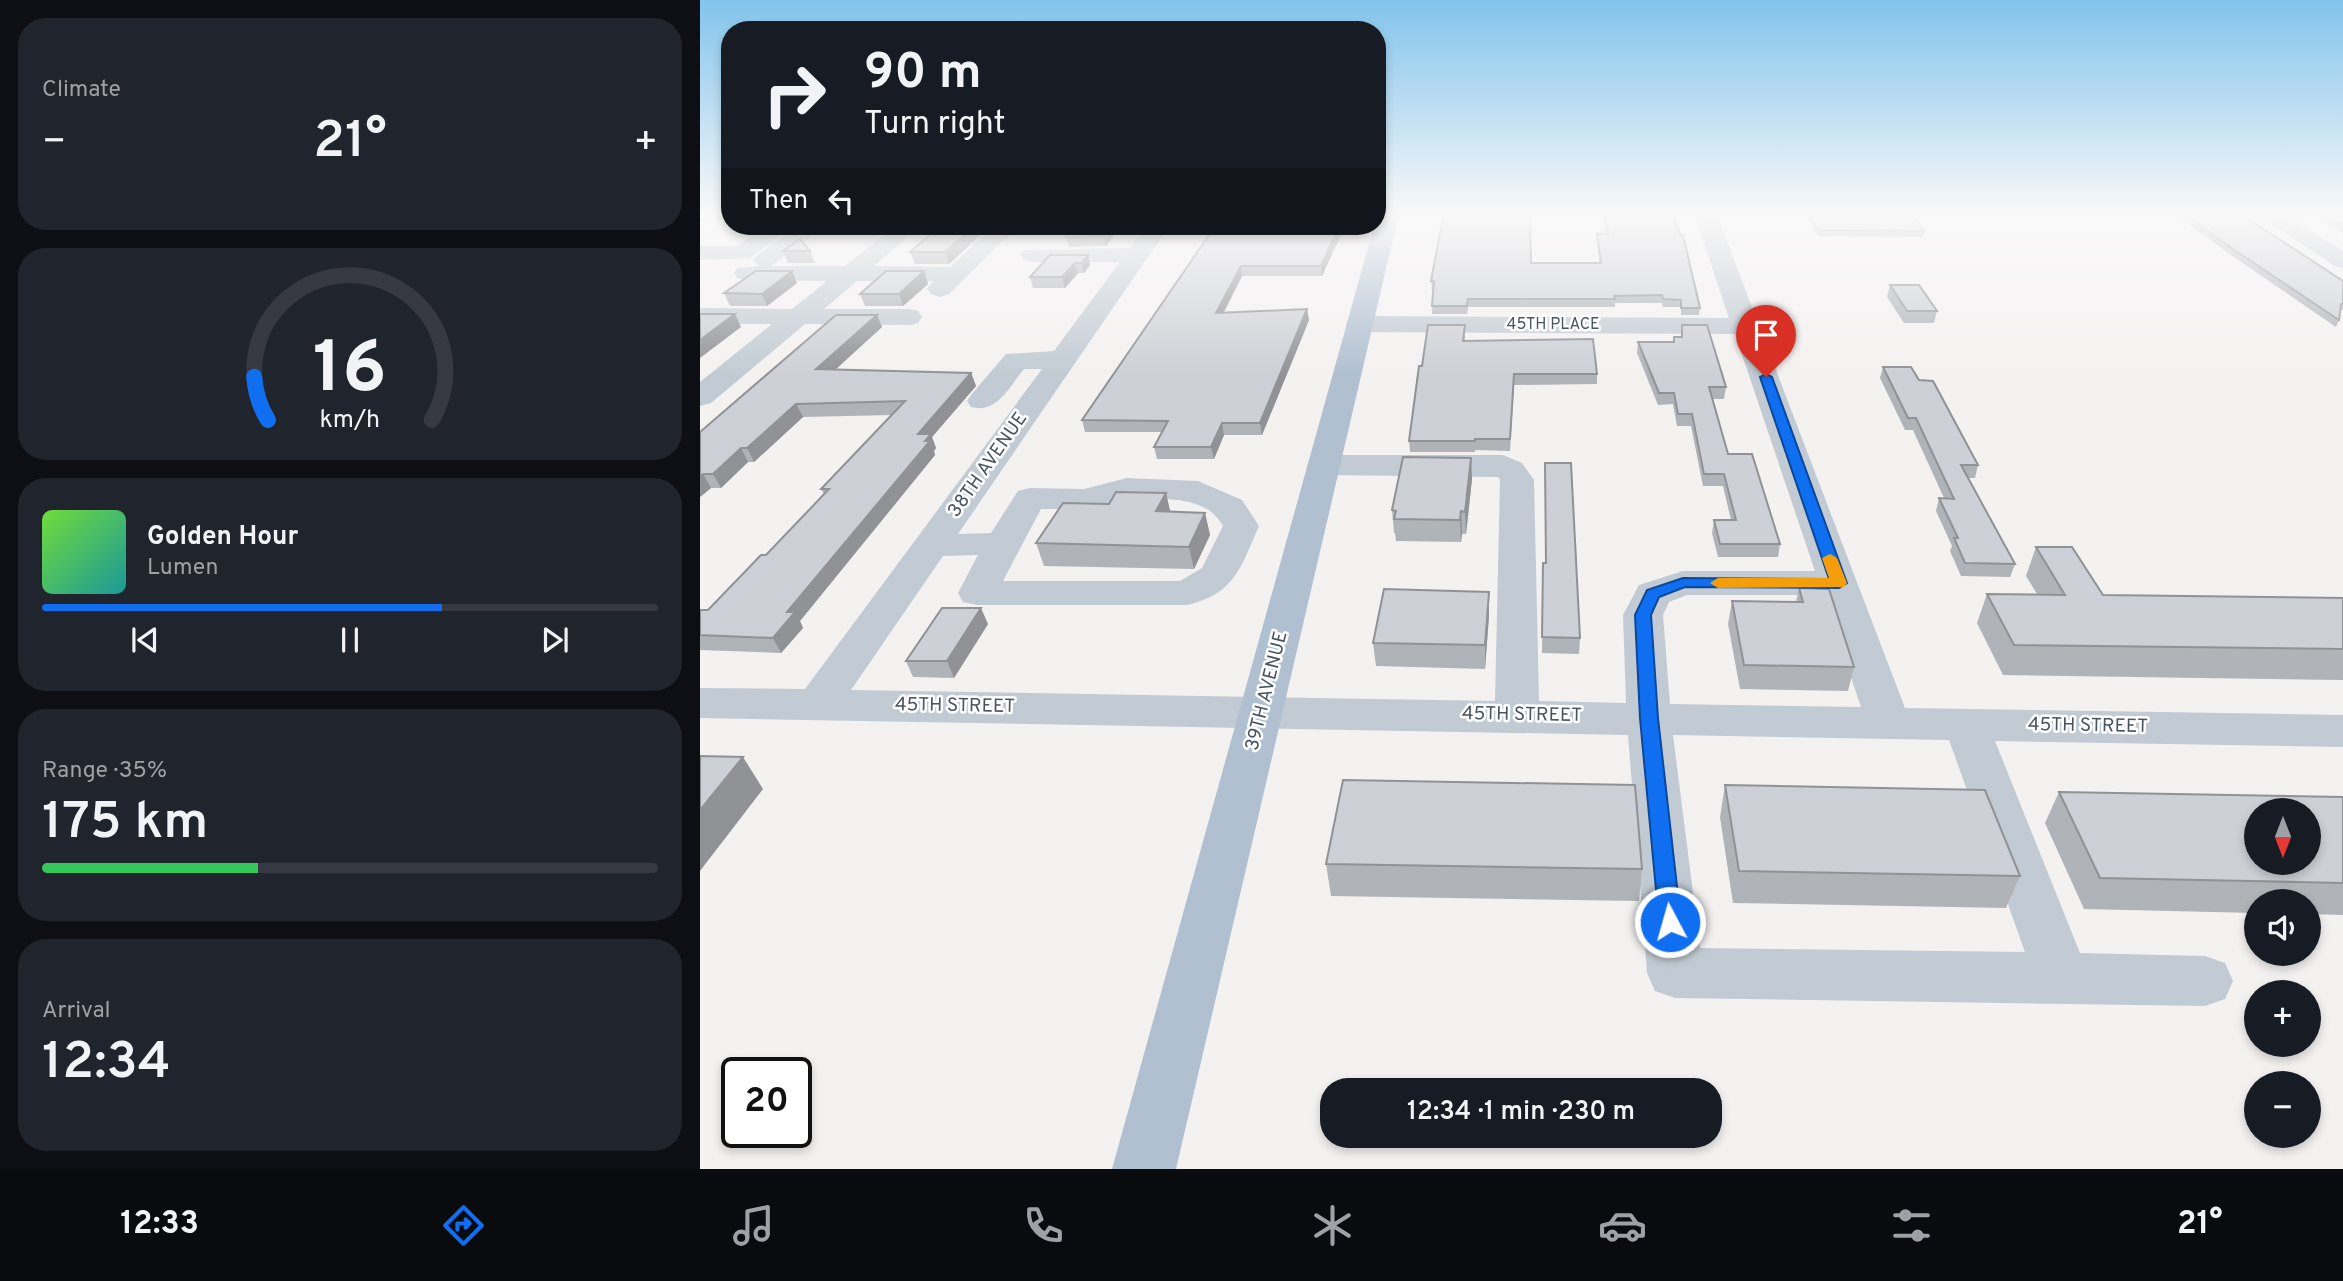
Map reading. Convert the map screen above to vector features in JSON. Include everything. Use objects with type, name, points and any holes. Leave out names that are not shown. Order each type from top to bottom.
[{"type":"main road","name":"39TH AVENUE","points":[[1144,1169],[1374,268]]},
{"type":"street","points":[[751,268],[746,273],[851,273],[948,282],[963,268]]},
{"type":"street","points":[[700,397],[858,268]]},
{"type":"street","name":"38TH AVENUE","points":[[818,704],[1129,268]]},
{"type":"street","points":[[1725,268],[1888,722]]},
{"type":"street","points":[[700,316],[909,317],[889,335]]},
{"type":"street","name":"45TH PLACE","points":[[1359,324],[1747,326]]},
{"type":"street","points":[[700,341],[769,341]]},
{"type":"street","points":[[1033,402],[982,401],[1016,360],[1062,360]]},
{"type":"street","points":[[700,368],[735,368]]},
{"type":"street","points":[[1324,465],[1503,465],[1510,470],[1517,480],[1517,715]]},
{"type":"street","points":[[1127,488],[1198,491],[1230,507],[1241,526],[1218,575],[1188,593],[977,593],[1003,544],[1030,498],[1084,499],[1127,488]]},
{"type":"street","points":[[932,545],[1003,544]]},
{"type":"street","points":[[1839,583],[1683,583],[1653,594],[1643,615],[1649,718],[1675,973],[2205,981]]},
{"type":"street","name":"45TH STREET","points":[[700,703],[1262,710],[2343,731]]},
{"type":"street","points":[[1966,724],[2062,978]]},
{"type":"building","points":[[1039,268],[1071,268],[1062,277],[1030,277]]},
{"type":"building","points":[[1187,268],[1240,268],[1216,313],[1307,309],[1260,423],[1222,423],[1211,447],[1154,447],[1168,421],[1082,420]]},
{"type":"building","points":[[1434,268],[1691,268],[1700,308],[1681,308],[1681,300],[1663,299],[1662,295],[1614,296],[1615,299],[1468,299],[1467,306],[1432,306],[1434,281],[1431,281]]},
{"type":"building","points":[[2261,268],[2322,268],[2343,281],[2343,304],[2339,320]]},
{"type":"building","points":[[756,271],[792,271],[762,294],[724,293]]},
{"type":"building","points":[[886,271],[924,271],[899,294],[860,294]]},
{"type":"building","points":[[1890,285],[1919,285],[1937,311],[1907,311]]},
{"type":"building","points":[[700,314],[735,314],[700,340]]},
{"type":"building","points":[[836,315],[877,315],[816,369],[971,373],[918,434],[931,434],[925,441],[930,441],[787,612],[795,612],[773,638],[700,635],[700,610],[708,610],[761,555],[766,555],[829,489],[821,489],[905,401],[796,404],[713,474],[703,474],[700,477],[700,432]]},
{"type":"building","points":[[1428,325],[1465,325],[1463,341],[1593,339],[1597,374],[1514,374],[1510,439],[1409,441],[1419,366],[1422,366]]},
{"type":"building","points":[[1682,325],[1707,325],[1726,387],[1709,387],[1728,454],[1752,454],[1780,544],[1720,544],[1714,520],[1736,520],[1724,474],[1704,474],[1692,414],[1678,414],[1674,393],[1659,393],[1638,342],[1674,342],[1674,337],[1682,337]]},
{"type":"building","points":[[1883,367],[1911,367],[1919,380],[1933,381],[1978,465],[1961,465],[2015,564],[1965,563],[1954,538],[1958,538],[1939,498],[1954,499],[1916,418],[1908,418]]},
{"type":"building","points":[[1403,457],[1471,458],[1465,512],[1461,511],[1460,520],[1394,519],[1396,511],[1392,510]]},
{"type":"building","points":[[1545,463],[1571,463],[1580,638],[1542,637],[1543,563],[1546,563]]},
{"type":"building","points":[[1116,492],[1166,493],[1156,511],[1205,513],[1189,547],[1036,543],[1063,503],[1109,504]]},
{"type":"building","points":[[2036,547],[2072,547],[2103,595],[2343,598],[2343,649],[2014,645],[1987,594],[2065,595]]},
{"type":"building","points":[[1799,588],[1829,589],[1854,667],[1744,665],[1732,601],[1803,602]]},
{"type":"building","points":[[1384,589],[1489,592],[1485,645],[1373,643]]},
{"type":"building","points":[[942,608],[981,608],[947,661],[906,661]]},
{"type":"building","points":[[700,756],[743,757],[700,810]]},
{"type":"building","points":[[1343,780],[1635,785],[1642,869],[1326,864]]},
{"type":"building","points":[[1725,785],[1985,790],[2020,876],[1739,871]]},
{"type":"building","points":[[2059,792],[2343,797],[2343,883],[2100,878]]},
{"type":"slow traffic","points":[[1718,583],[1839,583],[1830,558]]},
{"type":"route","points":[[1670,922],[1649,718],[1643,615],[1653,594],[1683,583],[1839,583],[1766,377]]}]
